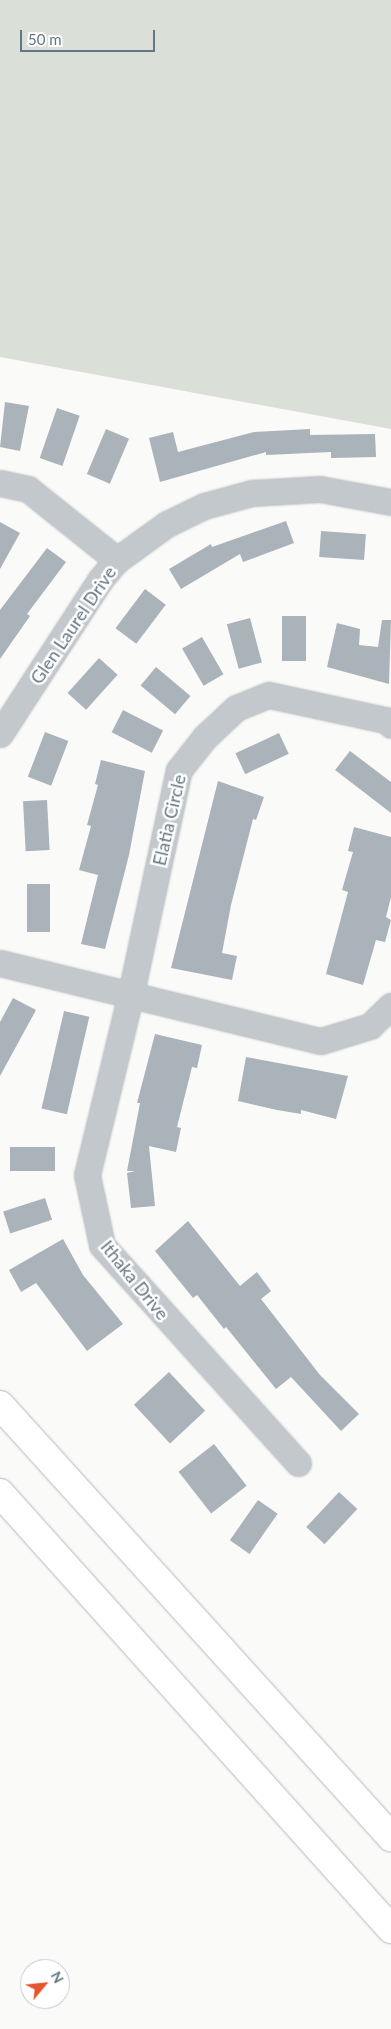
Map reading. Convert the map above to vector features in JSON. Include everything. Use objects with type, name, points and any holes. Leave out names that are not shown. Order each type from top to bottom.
[{"type":"highway","points":[[0,1404],[391,1837]]},
{"type":"highway","points":[[0,1493],[391,1929]]},
{"type":"street","points":[[0,483],[28,489],[116,560]]},
{"type":"street","name":"Glen Laurel Drive","points":[[0,734],[100,580],[116,560],[167,524],[196,510],[252,493],[320,490],[391,502]]},
{"type":"street","name":"Elatia Circle","points":[[131,994],[179,770],[205,738],[236,708],[269,695],[386,720],[391,725]]},
{"type":"street","points":[[0,963],[321,1041],[370,1026],[391,1006]]},
{"type":"street","name":"Ithaka Drive","points":[[131,994],[87,1175],[102,1245],[298,1464]]},
{"type":"shaded area","points":[[0,0],[391,0],[391,429],[0,357]]},
{"type":"building","points":[[5,402],[29,406],[20,451],[0,447]]},
{"type":"building","points":[[57,408],[80,416],[62,466],[40,458]]},
{"type":"building","points":[[106,429],[129,439],[110,484],[87,474]]},
{"type":"building","points":[[310,429],[310,435],[375,434],[376,457],[331,458],[331,452],[266,455],[266,452],[160,482],[149,438],[173,432],[178,452],[254,432]]},
{"type":"building","points":[[286,521],[294,543],[243,562],[240,554],[181,589],[169,569],[211,544],[212,547]]},
{"type":"building","points":[[0,522],[20,533],[0,569]]},
{"type":"building","points":[[321,531],[366,534],[364,560],[319,557]]},
{"type":"building","points":[[47,548],[66,562],[27,614],[30,616],[0,659],[0,610]]},
{"type":"building","points":[[145,589],[166,605],[136,644],[116,628]]},
{"type":"building","points":[[282,616],[306,616],[306,661],[282,661]]},
{"type":"building","points":[[250,618],[262,662],[239,669],[227,624]]},
{"type":"building","points":[[382,620],[391,620],[389,684],[327,667],[337,623],[360,629],[359,645],[378,647]]},
{"type":"building","points":[[202,637],[224,674],[204,686],[182,648]]},
{"type":"building","points":[[99,658],[118,675],[86,710],[68,693]]},
{"type":"building","points":[[156,667],[190,696],[175,714],[141,685]]},
{"type":"building","points":[[123,710],[163,730],[152,753],[112,732]]},
{"type":"building","points":[[45,732],[68,741],[51,786],[28,777]]},
{"type":"building","points":[[279,733],[289,754],[245,774],[235,753]]},
{"type":"building","points":[[350,751],[391,782],[391,813],[335,770]]},
{"type":"building","points":[[101,760],[145,771],[129,855],[105,949],[81,944],[98,875],[79,870],[91,826],[87,825],[98,785],[95,784]]},
{"type":"building","points":[[218,781],[264,797],[256,820],[253,819],[231,905],[222,953],[237,956],[232,980],[171,968]]},
{"type":"building","points":[[47,800],[50,850],[26,851],[23,801]]},
{"type":"building","points":[[354,827],[391,837],[391,897],[386,917],[391,920],[385,942],[376,940],[363,985],[326,974],[348,892],[342,890],[353,852],[348,851]]},
{"type":"building","points":[[27,884],[50,884],[50,932],[27,932]]},
{"type":"building","points":[[13,998],[36,1010],[0,1076],[0,1022]]},
{"type":"building","points":[[64,1011],[89,1017],[67,1114],[42,1108]]},
{"type":"building","points":[[155,1034],[202,1045],[197,1068],[192,1067],[177,1127],[181,1128],[176,1152],[149,1146],[155,1206],[131,1208],[127,1173],[135,1171],[127,1171],[140,1103],[137,1103]]},
{"type":"building","points":[[246,1057],[348,1076],[336,1119],[301,1110],[301,1114],[238,1101]]},
{"type":"building","points":[[10,1147],[55,1147],[55,1171],[10,1171]]},
{"type":"building","points":[[45,1198],[52,1220],[10,1233],[3,1212]]},
{"type":"building","points":[[188,1221],[240,1286],[257,1272],[271,1291],[261,1299],[320,1375],[359,1414],[341,1431],[291,1377],[276,1389],[226,1327],[224,1329],[197,1295],[193,1298],[155,1251]]},
{"type":"building","points":[[63,1239],[83,1275],[123,1324],[87,1351],[36,1283],[21,1292],[9,1270]]},
{"type":"building","points":[[169,1372],[205,1411],[170,1443],[134,1405]]},
{"type":"building","points":[[214,1444],[247,1486],[211,1513],[179,1472]]},
{"type":"building","points":[[339,1492],[357,1509],[325,1544],[306,1527]]},
{"type":"building","points":[[258,1500],[278,1514],[250,1554],[230,1540]]}]
